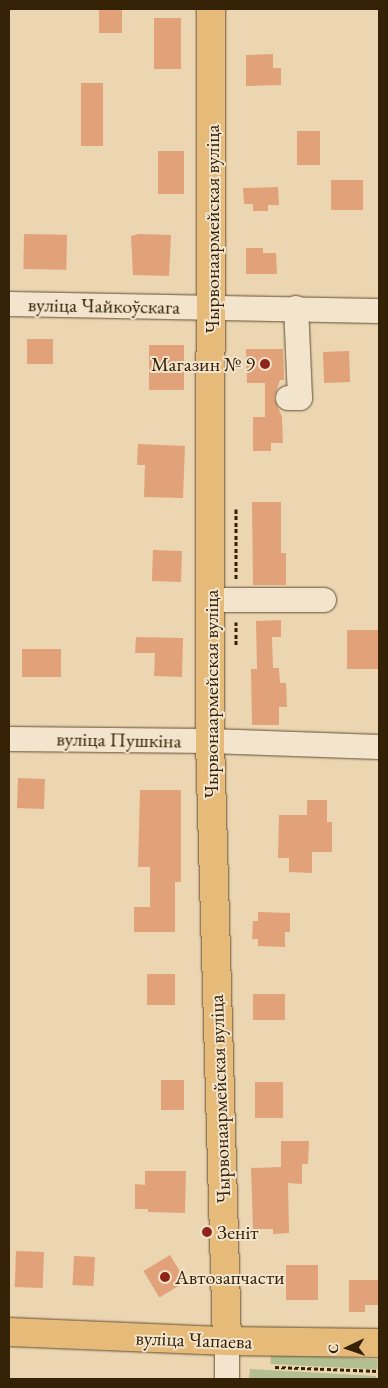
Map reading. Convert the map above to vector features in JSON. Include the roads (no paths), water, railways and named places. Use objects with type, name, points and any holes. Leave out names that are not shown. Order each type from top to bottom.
[{"type":"main road","name":"Чырвонаармейская вуліца","points":[[211,9],[210,741],[227,1342]]},
{"type":"main road","name":"вуліца Чапаева","points":[[9,1332],[227,1342],[379,1343]]},
{"type":"street","name":"вуліца Чайкоўскага","points":[[9,304],[379,310]]},
{"type":"street","points":[[288,398],[300,398],[296,308]]},
{"type":"street","points":[[210,600],[324,600]]},
{"type":"street","name":"вуліца Пушкіна","points":[[9,739],[210,741],[379,747]]},
{"type":"street","name":"Чырвонаармейская вуліца","points":[[227,1342],[227,1379]]},
{"type":"place","name":"Магазин № 9","points":[[265,364]]},
{"type":"place","name":"Зеніт","points":[[207,1232]]},
{"type":"place","name":"Автозапчасти","points":[[165,1277]]}]
